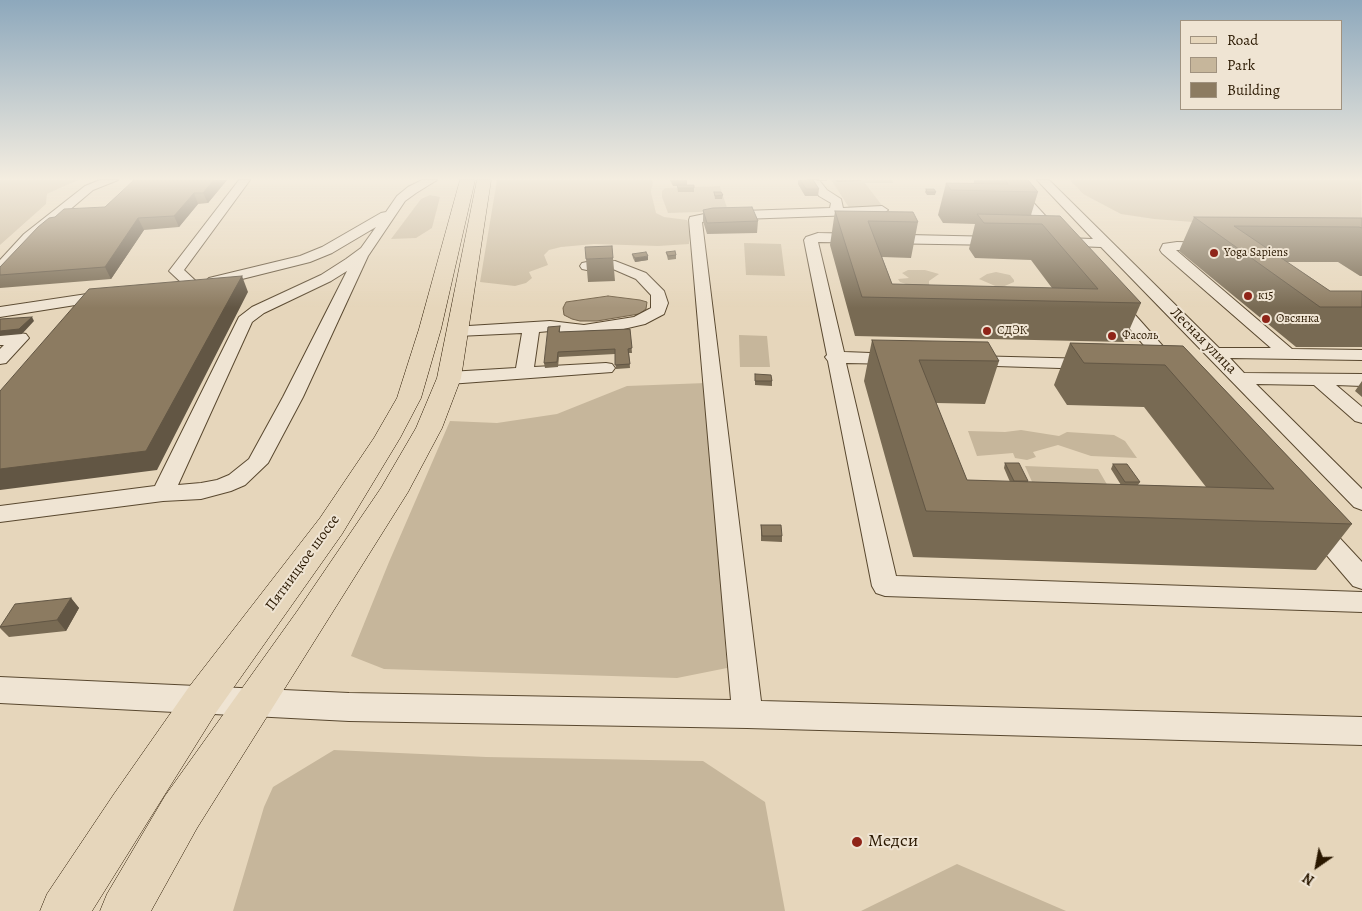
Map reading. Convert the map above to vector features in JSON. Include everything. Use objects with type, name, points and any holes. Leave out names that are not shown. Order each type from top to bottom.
[{"type":"main road","name":"Пятницкое шоссе","points":[[64,911],[129,809],[203,700],[331,526],[387,438],[409,398],[430,329],[457,223]]},
{"type":"main road","points":[[124,911],[182,812],[393,492],[429,428],[449,378],[477,223]]},
{"type":"street","points":[[0,269],[30,237],[48,223]]},
{"type":"street","points":[[191,284],[176,271],[213,223]]},
{"type":"street","points":[[173,287],[232,278],[305,259],[327,250],[374,223]]},
{"type":"street","points":[[0,514],[163,493],[201,491],[223,486],[242,477],[257,463],[293,397],[346,285],[385,223]]},
{"type":"street","points":[[695,223],[747,714]]},
{"type":"street","points":[[1038,223],[1052,242],[1081,264]]},
{"type":"street","name":"Лесная улица","points":[[1085,223],[1362,502]]},
{"type":"street","points":[[1013,241],[940,245],[818,237],[811,240],[834,357],[885,586],[1362,602]]},
{"type":"street","points":[[1052,242],[1105,243]]},
{"type":"street","points":[[1226,246],[1177,246],[1168,247],[1167,250],[1288,354]]},
{"type":"street","points":[[163,493],[246,320],[258,310],[326,278],[366,251]]},
{"type":"street","points":[[458,331],[550,326],[584,330],[639,321],[652,316],[658,311],[660,294],[641,276],[615,265],[587,266]]},
{"type":"street","points":[[1100,286],[1186,370]]},
{"type":"street","points":[[0,312],[126,294]]},
{"type":"street","points":[[524,372],[532,328]]},
{"type":"street","points":[[0,340],[20,338],[0,359]]},
{"type":"street","points":[[1215,354],[1362,356]]},
{"type":"street","points":[[834,357],[912,359]]},
{"type":"street","points":[[950,360],[1112,364]]},
{"type":"street","points":[[1151,365],[1186,370],[1362,380]]},
{"type":"street","points":[[449,378],[606,368]]},
{"type":"street","points":[[1318,379],[1362,417]]},
{"type":"street","points":[[1303,513],[1362,579]]},
{"type":"street","points":[[0,690],[349,707],[747,714],[1362,731]]},
{"type":"green space","points":[[0,223],[25,223],[0,245]]},
{"type":"green space","points":[[403,223],[433,223],[432,228],[416,238],[391,239]]},
{"type":"green space","points":[[490,223],[688,223],[690,227],[689,244],[658,246],[594,244],[561,247],[549,250],[544,255],[548,265],[529,272],[532,278],[526,283],[515,286],[480,282]]},
{"type":"green space","points":[[1200,223],[1362,223],[1362,235]]},
{"type":"green space","points":[[744,243],[781,244],[785,276],[746,275]]},
{"type":"green space","points":[[908,270],[925,270],[939,274],[929,281],[929,285],[909,285],[900,282],[898,279],[909,278],[902,273]]},
{"type":"green space","points":[[996,272],[1010,275],[1014,282],[1000,288],[979,279],[987,274]]},
{"type":"green space","points":[[739,335],[767,336],[770,367],[740,367]]},
{"type":"green space","points":[[706,383],[727,668],[677,678],[384,669],[351,656],[450,421],[497,423],[557,414],[627,386]]},
{"type":"green space","points":[[1021,430],[1059,436],[1067,432],[1114,435],[1125,441],[1137,458],[1091,456],[1058,445],[1033,452],[1036,457],[1027,460],[1015,458],[1013,453],[977,456],[968,431],[1005,432]]},
{"type":"green space","points":[[1025,466],[1098,469],[1119,505],[1041,502]]},
{"type":"green space","points":[[334,750],[486,757],[703,761],[765,802],[785,911],[233,911],[264,807],[273,787]]},
{"type":"green space","points":[[957,864],[1066,911],[861,911]]},
{"type":"shaded area","points":[[608,296],[647,302],[646,309],[639,314],[597,321],[580,321],[564,315],[563,308],[566,302]]},
{"type":"building","points":[[43,223],[135,223],[105,267],[0,275],[0,267]]},
{"type":"building","points":[[839,223],[869,223],[892,284],[1098,289],[1042,224],[984,223],[1066,223],[1141,303],[862,297]]},
{"type":"building","points":[[1202,223],[1362,223],[1362,228],[1234,226],[1330,291],[1362,291],[1362,307],[1320,307]]},
{"type":"building","points":[[612,246],[613,258],[586,259],[585,247]]},
{"type":"building","points":[[675,251],[676,255],[668,256],[666,252]]},
{"type":"building","points":[[646,252],[648,256],[635,258],[632,254]]},
{"type":"building","points":[[242,276],[146,451],[0,469],[0,391],[89,289]]},
{"type":"building","points":[[32,317],[19,329],[0,331],[0,319]]},
{"type":"building","points":[[560,326],[559,332],[630,329],[632,348],[628,349],[630,364],[615,365],[615,349],[558,352],[557,362],[544,363],[548,327]]},
{"type":"building","points":[[872,340],[988,342],[999,361],[919,360],[967,480],[1274,489],[1165,365],[1084,363],[1070,343],[1183,346],[1352,524],[926,511]]},
{"type":"building","points":[[755,374],[771,375],[772,381],[755,381]]},
{"type":"building","points":[[1005,463],[1019,463],[1028,481],[1014,481]]},
{"type":"building","points":[[1113,464],[1127,464],[1140,482],[1125,482]]},
{"type":"building","points":[[761,525],[781,525],[782,536],[762,536]]},
{"type":"building","points":[[71,598],[57,620],[0,627],[15,604]]},
{"type":"place","name":"Yoga Sapiens","points":[[1214,253]]},
{"type":"place","name":"к15","points":[[1248,296]]},
{"type":"place","name":"Овсянка","points":[[1266,319]]},
{"type":"place","name":"СДЭК","points":[[987,331]]},
{"type":"place","name":"Фасоль","points":[[1112,336]]},
{"type":"place","name":"Медси","points":[[857,842]]}]
